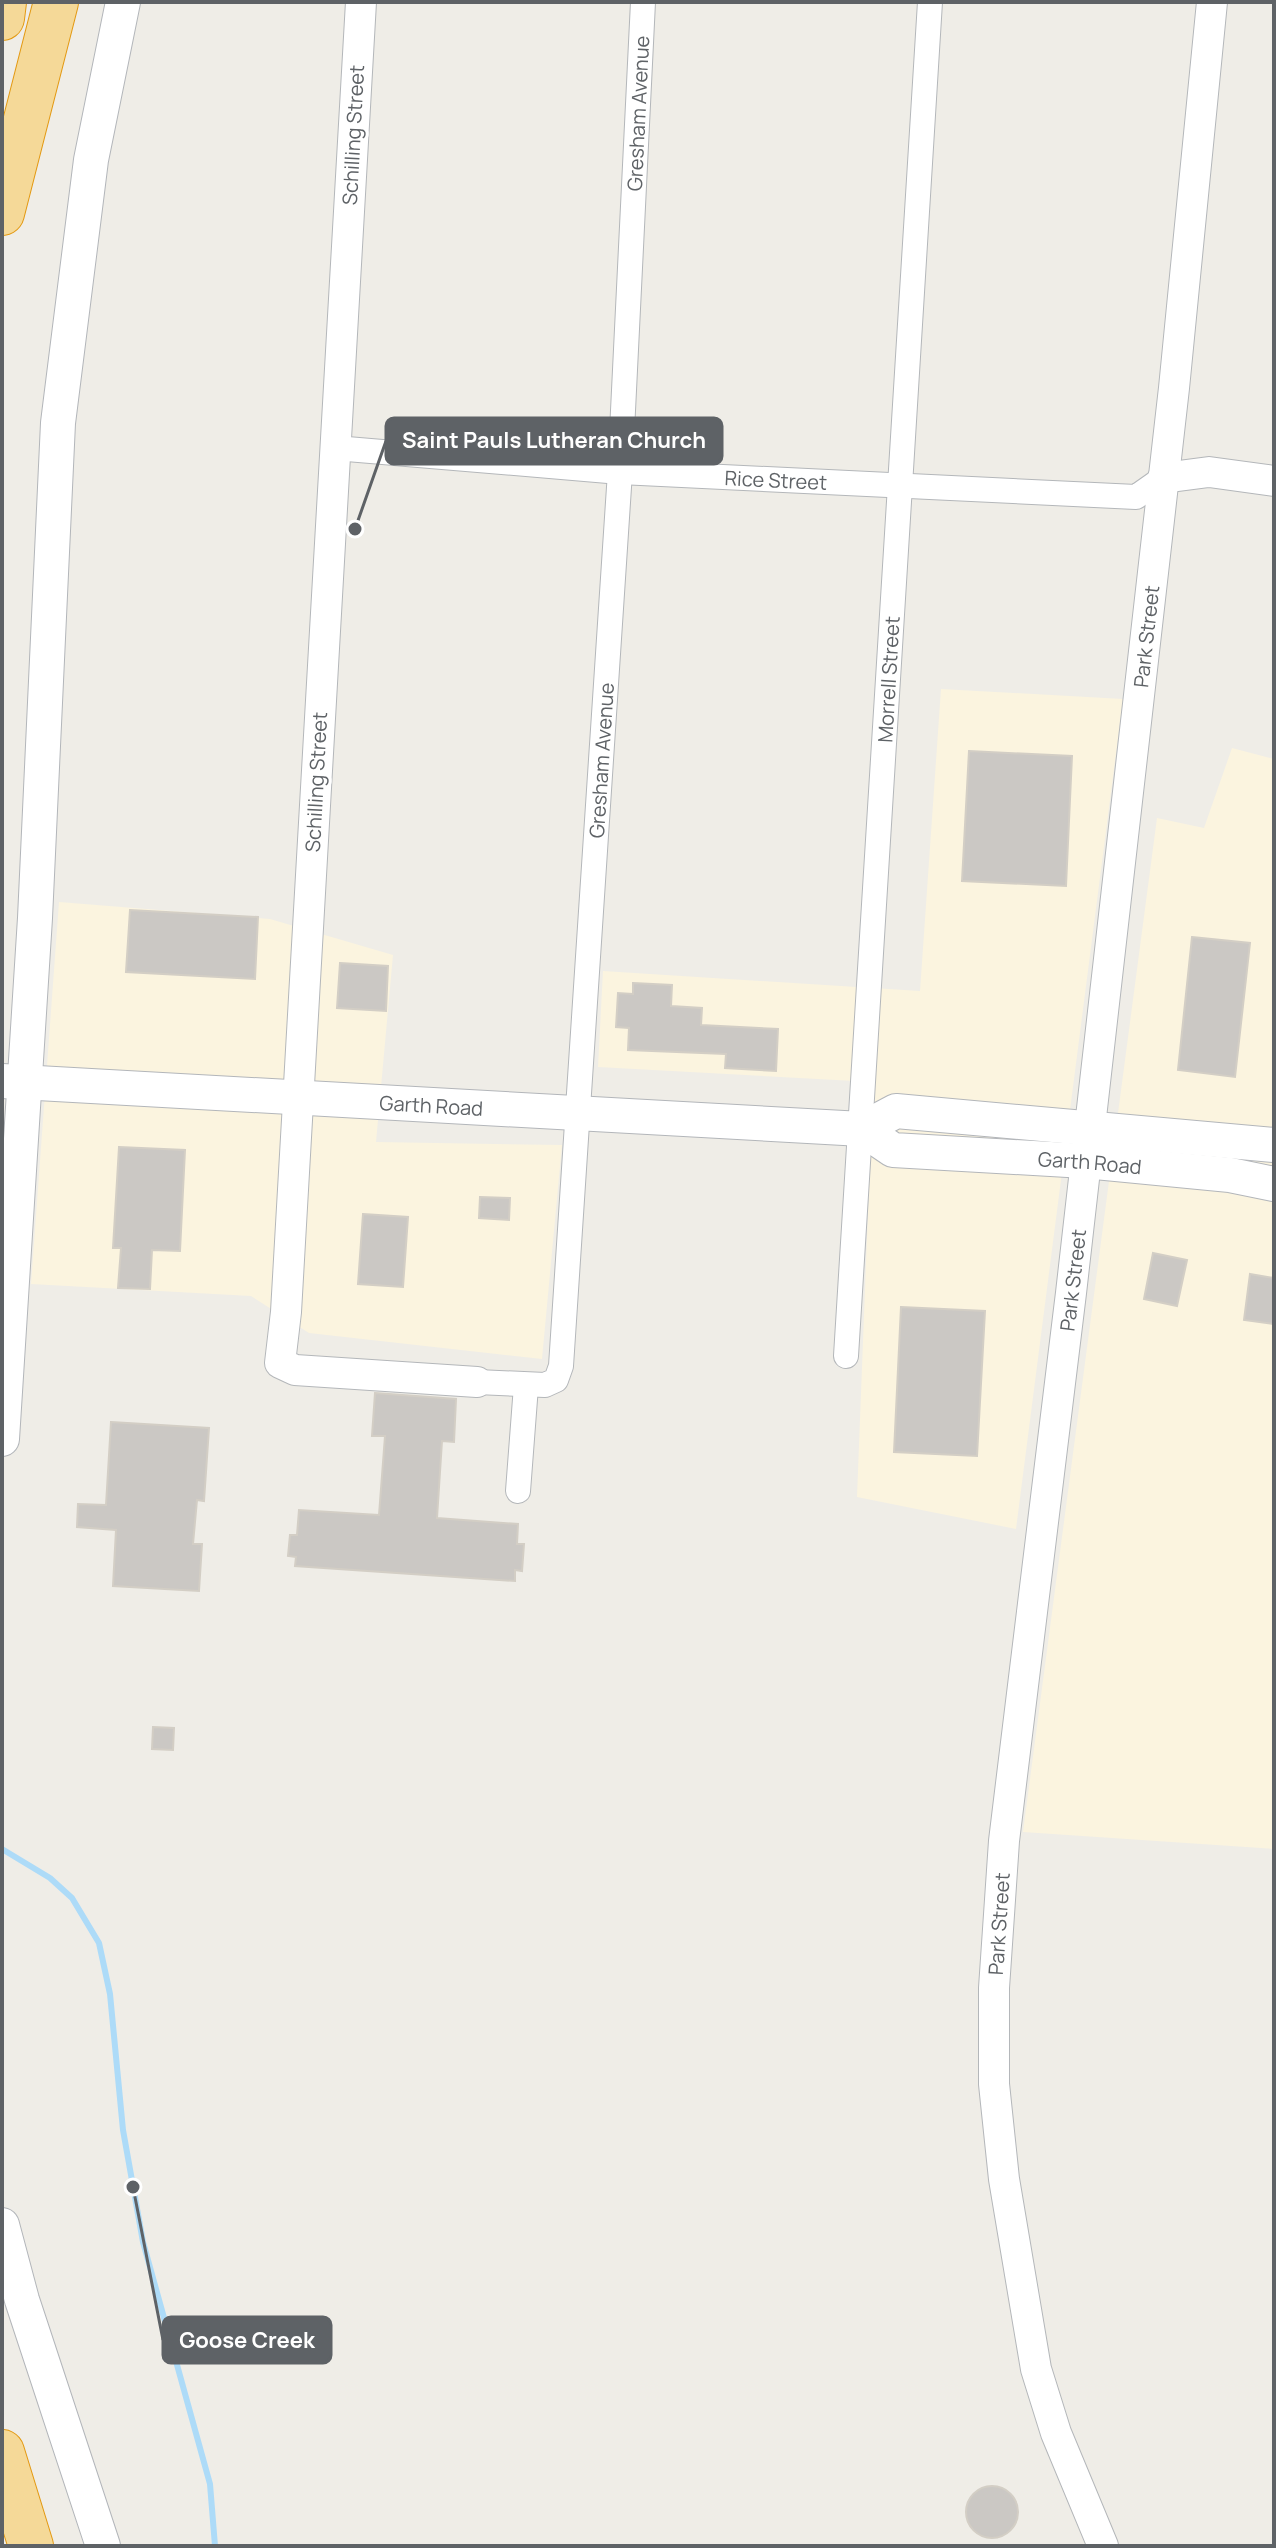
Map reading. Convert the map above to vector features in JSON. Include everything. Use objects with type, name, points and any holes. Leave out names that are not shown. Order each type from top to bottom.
[{"type":"highway","points":[[2,18],[4,2]]},
{"type":"highway","points":[[2,213],[56,2]]},
{"type":"highway","points":[[2,2452],[31,2546]]},
{"type":"main road","points":[[2,1439],[16,978],[58,423],[91,160],[123,2]]},
{"type":"main road","name":"Garth Road","points":[[12,1082],[862,1129],[893,1150],[1085,1161],[1230,1175],[1274,1184]]},
{"type":"main road","name":"Garth Road","points":[[862,1129],[896,1111],[1274,1145]]},
{"type":"main road","points":[[2,2225],[22,2300],[103,2546]]},
{"type":"street","name":"Schilling Street","points":[[361,2],[280,1363],[295,1370],[477,1382]]},
{"type":"street","name":"Gresham Avenue","points":[[526,1386],[545,1385],[556,1380],[561,1366],[575,1113],[620,472],[643,2]]},
{"type":"street","name":"Morrell Street","points":[[846,1356],[862,1129],[897,484],[930,2]]},
{"type":"street","name":"Park Street","points":[[1103,2546],[1056,2433],[1036,2369],[1004,2179],[994,2084],[994,1988],[1004,1841],[1163,478],[1212,2]]},
{"type":"street","name":"Rice Street","points":[[335,448],[620,472],[1136,497],[1163,478]]},
{"type":"street","points":[[1163,478],[1209,472],[1274,481]]},
{"type":"street","points":[[477,1382],[526,1386],[518,1491]]},
{"type":"shaded area","points":[[941,689],[1123,699],[1016,1529],[857,1497],[873,1082],[598,1067],[603,971],[920,991]]},
{"type":"shaded area","points":[[1232,748],[1274,759],[1274,1849],[1023,1832],[1157,818],[1204,828]]},
{"type":"shaded area","points":[[59,902],[270,919],[393,955],[376,1142],[562,1145],[542,1359],[309,1333],[251,1296],[31,1284]]},
{"type":"building","points":[[969,751],[1072,756],[1066,886],[962,881]]},
{"type":"building","points":[[130,910],[258,917],[255,979],[126,972]]},
{"type":"building","points":[[1192,937],[1250,943],[1235,1077],[1178,1070]]},
{"type":"building","points":[[340,963],[388,966],[386,1011],[337,1008]]},
{"type":"building","points":[[633,983],[672,985],[671,1006],[702,1008],[701,1025],[778,1029],[776,1071],[725,1068],[726,1054],[628,1050],[629,1028],[616,1027],[618,993],[633,994]]},
{"type":"building","points":[[119,1147],[185,1150],[180,1251],[152,1250],[150,1289],[118,1288],[121,1248],[113,1248]]},
{"type":"building","points":[[480,1197],[510,1198],[509,1220],[479,1218]]},
{"type":"building","points":[[363,1214],[408,1217],[403,1287],[358,1284]]},
{"type":"building","points":[[1153,1253],[1187,1260],[1177,1306],[1144,1299]]},
{"type":"building","points":[[1250,1274],[1274,1278],[1274,1324],[1244,1320]]},
{"type":"building","points":[[901,1307],[985,1311],[977,1456],[894,1452]]},
{"type":"building","points":[[375,1393],[456,1399],[454,1442],[442,1441],[437,1518],[518,1524],[517,1544],[524,1544],[522,1571],[515,1570],[515,1581],[295,1566],[296,1557],[288,1556],[290,1535],[297,1535],[299,1510],[379,1515],[385,1436],[372,1436]]},
{"type":"building","points":[[111,1422],[209,1428],[204,1501],[197,1500],[193,1544],[202,1544],[199,1591],[113,1586],[116,1530],[77,1527],[78,1504],[106,1505]]},
{"type":"building","points":[[153,1727],[174,1728],[173,1750],[152,1749]]},
{"type":"building","points":[[992,2486],[1010,2494],[1018,2512],[1010,2530],[992,2538],[974,2530],[966,2512],[974,2494]]},
{"type":"waterway","points":[[2,1849],[50,1878],[72,1898],[99,1943],[110,1994],[123,2130],[143,2242],[210,2484],[215,2546]]},
{"type":"place","name":"Saint Pauls Lutheran Church","points":[[355,529]]},
{"type":"place","name":"Goose Creek","points":[[133,2187]]}]
